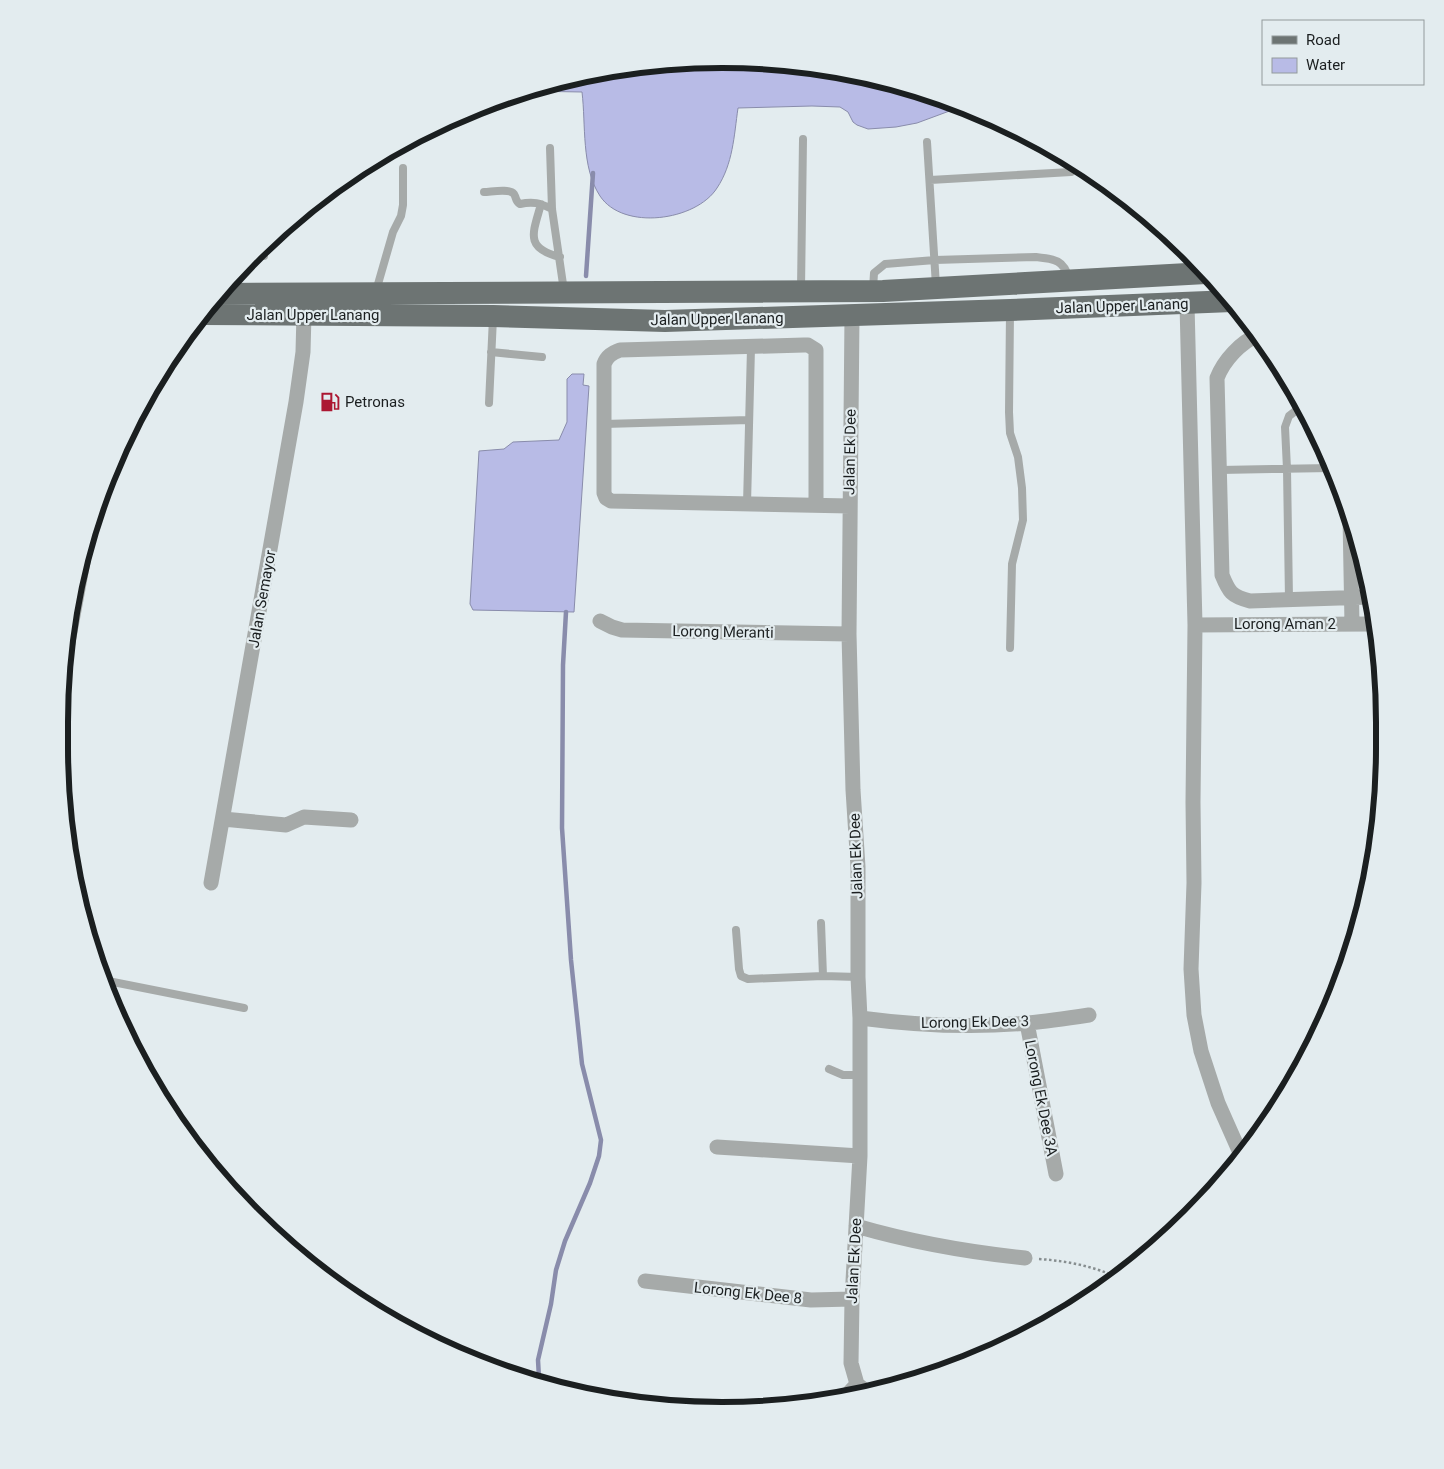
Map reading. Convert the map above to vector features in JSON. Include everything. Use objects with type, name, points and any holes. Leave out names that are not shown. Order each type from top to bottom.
[{"type":"main road","name":"Jalan Upper Lanang","points":[[227,294],[873,290],[1199,273]]},
{"type":"main road","name":"Jalan Upper Lanang","points":[[211,314],[493,316],[665,321],[1223,302]]},
{"type":"street","points":[[1187,304],[1196,625],[1193,802],[1194,883],[1191,969],[1194,1015],[1201,1051],[1209,1077],[1238,1148]]},
{"type":"street","name":"Jalan Semayor","points":[[211,883],[296,402],[303,352],[304,314]]},
{"type":"street","name":"Jalan Ek Dee","points":[[852,315],[849,634],[853,790],[858,867],[860,1018],[860,1156],[852,1299],[851,1363],[856,1387]]},
{"type":"street","points":[[665,321],[666,348]]},
{"type":"street","points":[[1251,338],[1246,340],[1221,367],[1217,378],[1222,575],[1228,589],[1236,597],[1250,601],[1364,597]]},
{"type":"street","points":[[816,505],[816,350],[808,345],[750,348],[666,348],[620,350],[606,358],[604,364],[604,493],[608,500],[850,506]]},
{"type":"street","points":[[1350,540],[1352,624]]},
{"type":"street","points":[[1289,599],[1289,624]]},
{"type":"street","name":"Lorong Meranti","points":[[600,621],[622,630],[849,634]]},
{"type":"street","name":"Lorong Aman 2","points":[[1196,625],[1369,624]]},
{"type":"street","points":[[223,819],[286,825],[304,817],[351,820]]},
{"type":"street","name":"Lorong Ek Dee 3","points":[[860,1018],[899,1023],[1027,1023],[1089,1015]]},
{"type":"street","name":"Lorong Ek Dee 3A","points":[[1027,1023],[1056,1174]]},
{"type":"street","points":[[717,1148],[860,1156]]},
{"type":"street","points":[[856,1226],[899,1238],[944,1247],[1025,1258]]},
{"type":"street","name":"Lorong Ek Dee 8","points":[[645,1281],[811,1300],[852,1299]]},
{"type":"lane","points":[[801,291],[802,139]]},
{"type":"lane","points":[[927,142],[937,288]]},
{"type":"lane","points":[[550,148],[552,209],[564,293]]},
{"type":"lane","points":[[376,293],[393,232],[400,216],[402,205],[402,168]]},
{"type":"lane","points":[[930,180],[1072,172]]},
{"type":"lane","points":[[484,192],[509,191],[520,204],[530,202],[552,209]]},
{"type":"lane","points":[[541,204],[534,235],[535,244],[538,249],[547,254],[560,257]]},
{"type":"lane","points":[[873,290],[874,273],[885,264],[935,260],[1049,258],[1059,262],[1066,268],[1070,281]]},
{"type":"lane","points":[[1010,310],[1010,433],[1018,457],[1023,520],[1012,564],[1010,648]]},
{"type":"lane","points":[[489,403],[493,316]]},
{"type":"lane","points":[[747,504],[750,348]]},
{"type":"lane","points":[[491,352],[542,357]]},
{"type":"lane","points":[[1289,599],[1285,427],[1289,416],[1297,410]]},
{"type":"lane","points":[[604,424],[749,420]]},
{"type":"lane","points":[[1220,470],[1325,468]]},
{"type":"lane","points":[[821,923],[823,976]]},
{"type":"lane","points":[[736,930],[739,969],[741,976],[748,979],[823,976],[858,977]]},
{"type":"lane","points":[[111,982],[244,1008]]},
{"type":"lane","points":[[829,1069],[844,1075],[859,1075]]},
{"type":"path","points":[[1025,1258],[1064,1261],[1109,1274]]},
{"type":"water","points":[[679,69],[765,69],[850,80],[891,90],[953,110],[917,123],[868,129],[853,122],[848,112],[840,107],[738,108],[730,160],[717,188],[707,199],[693,208],[659,218],[642,218],[625,214],[611,207],[600,196],[594,185],[585,146],[582,92],[548,91],[594,80],[637,73]]},
{"type":"water","points":[[572,374],[584,374],[583,385],[589,386],[574,612],[473,610],[470,604],[479,451],[504,449],[513,442],[559,440],[567,422],[567,379]]},
{"type":"waterway","points":[[586,276],[593,173]]},
{"type":"waterway","points":[[539,1375],[538,1360],[551,1304],[556,1270],[565,1241],[590,1183],[599,1156],[601,1140],[582,1064],[571,960],[562,828],[563,665],[566,612]]},
{"type":"place","name":"Petronas","points":[[330,402]]}]
